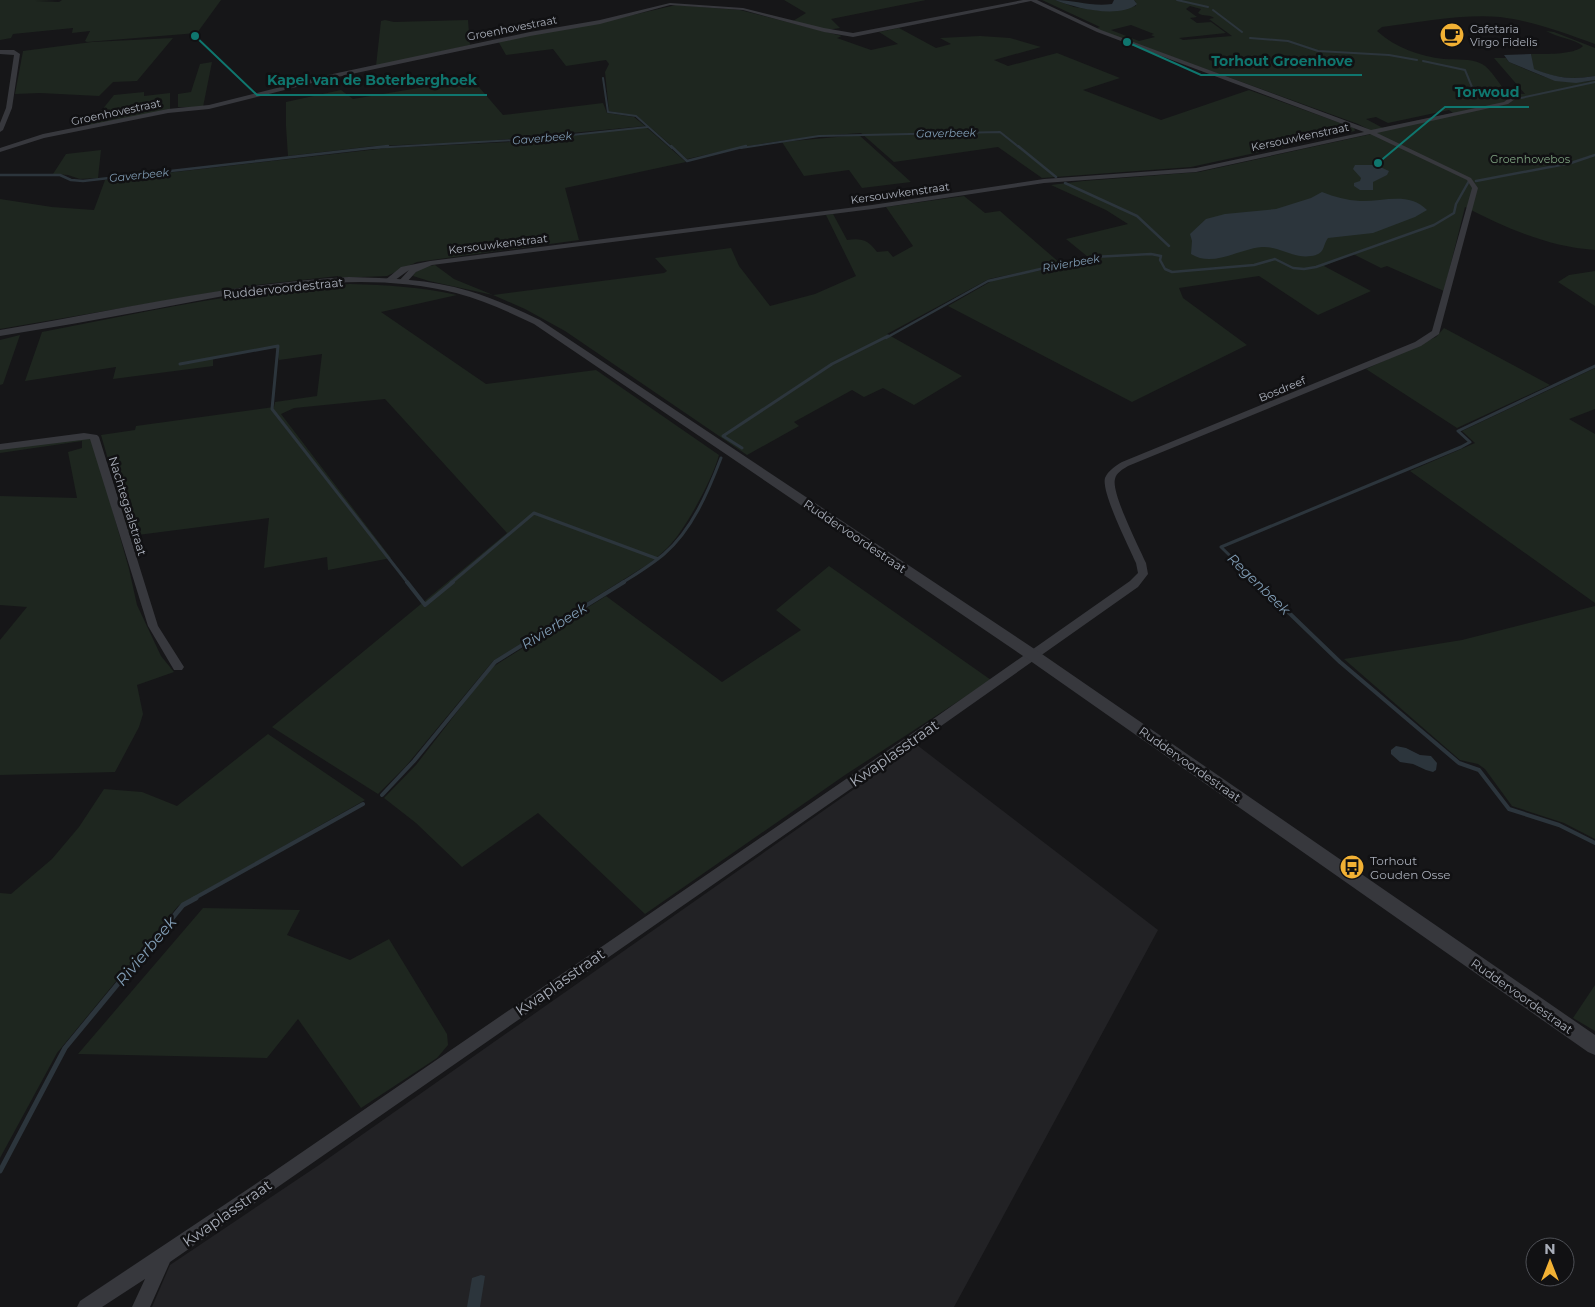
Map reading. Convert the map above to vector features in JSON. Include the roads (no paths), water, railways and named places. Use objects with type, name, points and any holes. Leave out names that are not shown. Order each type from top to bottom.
[{"type":"street","name":"Bosdreef","points":[[1031,0],[1099,31],[1355,125],[1464,176],[1475,186],[1436,332],[1409,348],[1125,464],[1113,471],[1108,480],[1110,491],[1137,549],[1142,574],[1134,584],[1034,656]]},
{"type":"street","name":"Groenhovestraat","points":[[0,150],[43,136],[168,111],[209,107],[328,77],[530,34],[600,22],[670,4],[743,9],[824,30],[852,35],[1031,0]]},
{"type":"street","points":[[0,52],[14,52],[17,54],[9,108],[0,130]]},
{"type":"street","points":[[1370,133],[1506,103],[1512,99],[1513,94]]},
{"type":"street","points":[[0,109],[9,108]]},
{"type":"street","name":"Kersouwkenstraat","points":[[388,281],[404,269],[430,263],[872,207],[1044,181],[1183,172],[1370,133]]},
{"type":"street","points":[[402,282],[413,270],[430,263]]},
{"type":"street","name":"Ruddervoordestraat","points":[[0,335],[263,288],[326,281],[388,281],[456,290],[484,299],[537,322],[1034,656],[1595,1046]]},
{"type":"street","name":"Nachtegaalstraat","points":[[0,447],[84,436],[94,437],[153,626],[178,667]]},
{"type":"street","name":"Kwaplasstraat","points":[[86,1307],[163,1257],[1034,656]]},
{"type":"street","points":[[141,1307],[163,1257]]},
{"type":"waterway","points":[[1177,0],[1208,7]]},
{"type":"waterway","points":[[1213,10],[1242,32]]},
{"type":"waterway","points":[[1250,38],[1288,41],[1318,51],[1389,55],[1417,60]]},
{"type":"waterway","points":[[1423,61],[1465,70],[1472,87],[1504,95]]},
{"type":"waterway","points":[[603,78],[608,112],[636,116],[672,148]]},
{"type":"waterway","points":[[1521,98],[1595,82]]},
{"type":"waterway","name":"Gaverbeek","points":[[372,148],[534,139],[647,127]]},
{"type":"waterway","name":"Gaverbeek","points":[[741,148],[819,136],[1000,132],[1020,148]]},
{"type":"waterway","name":"Gaverbeek","points":[[0,175],[60,175],[71,180],[83,181],[388,146]]},
{"type":"waterway","name":"Gaverbeek","points":[[671,146],[687,161],[746,146]]},
{"type":"waterway","name":"Gaverbeek","points":[[1018,146],[1056,177]]},
{"type":"waterway","name":"Rivierbeek","points":[[1476,181],[1571,163],[1595,155]]},
{"type":"waterway","name":"Rivierbeek","points":[[886,338],[988,281],[1093,257],[1151,254],[1161,256],[1160,260],[1165,269],[1172,272],[1254,265],[1275,259],[1293,268],[1316,267],[1434,225],[1454,213],[1456,204],[1469,181]]},
{"type":"waterway","points":[[1065,183],[1137,216],[1169,246]]},
{"type":"waterway","name":"Rivierbeek","points":[[742,448],[723,436],[832,364],[888,336]]},
{"type":"waterway","points":[[180,364],[278,346],[272,409],[408,583]]},
{"type":"waterway","name":"Regenbeek","points":[[1258,583],[1221,547],[1461,447],[1470,442],[1458,431],[1595,366]]},
{"type":"waterway","name":"Rivierbeek","points":[[658,559],[674,544],[691,522],[705,497],[721,458]]},
{"type":"waterway","points":[[451,583],[534,513],[658,559]]},
{"type":"waterway","name":"Rivierbeek","points":[[622,583],[658,559]]},
{"type":"waterway","points":[[407,582],[425,605],[453,582]]},
{"type":"waterway","name":"Rivierbeek","points":[[382,795],[414,761],[495,662],[624,582]]},
{"type":"waterway","name":"Regenbeek","points":[[1257,582],[1340,662],[1459,763],[1479,770],[1509,809],[1559,825],[1595,843]]},
{"type":"waterway","name":"Rivierbeek","points":[[193,899],[363,804]]},
{"type":"waterway","name":"Rivierbeek","points":[[0,1171],[65,1048],[183,905],[196,898]]},
{"type":"place","name":"Cafetaria Virgo Fidelis","points":[[1452,35]]},
{"type":"place","name":"Kapel van de Boterberghoek","points":[[195,36]]},
{"type":"place","name":"Torhout Groenhove","points":[[1127,42]]},
{"type":"place","name":"Torwoud","points":[[1378,163]]},
{"type":"place","name":"Torhout Gouden Osse","points":[[1352,867]]},
{"type":"park label","name":"Groenhovebos","points":[[1530,159]]}]
